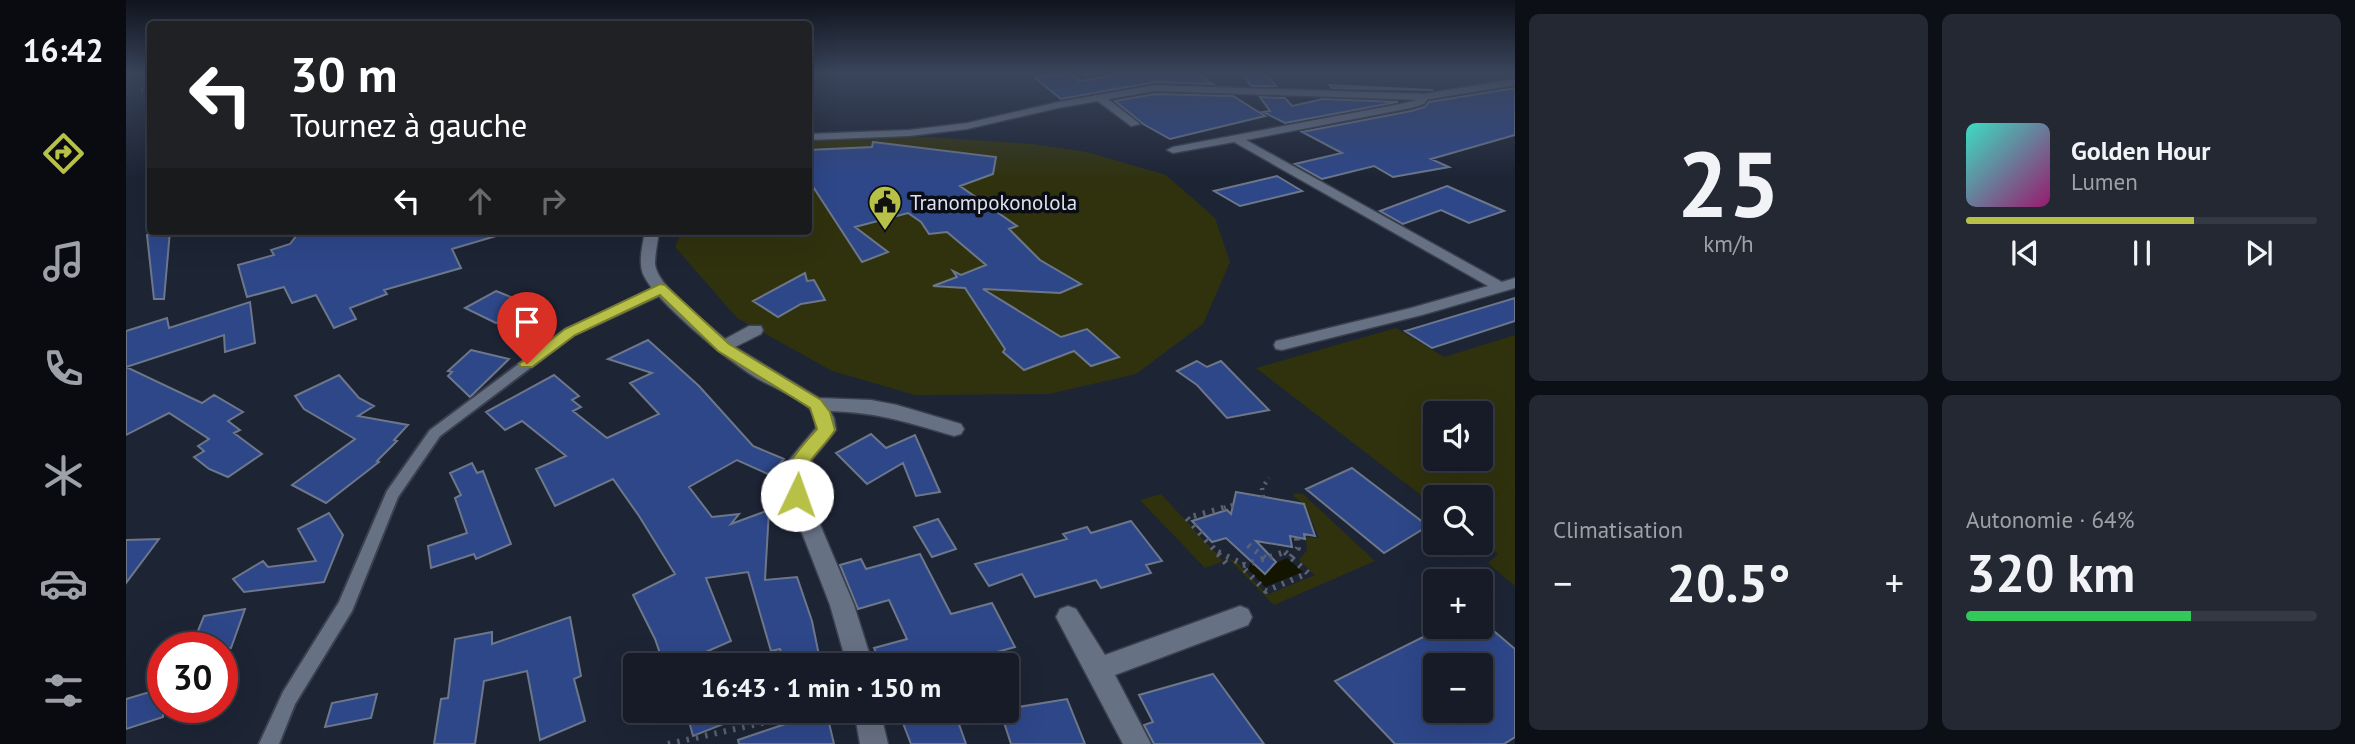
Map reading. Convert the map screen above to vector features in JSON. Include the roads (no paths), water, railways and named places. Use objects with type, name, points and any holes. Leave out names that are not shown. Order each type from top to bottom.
[{"type":"street","points":[[812,137],[909,133],[958,127],[1044,109]]},
{"type":"street","points":[[1115,109],[1135,124]]},
{"type":"street","points":[[1173,150],[1393,109]]},
{"type":"street","points":[[1237,139],[1508,285]]},
{"type":"street","points":[[651,235],[648,263],[650,273],[660,288],[723,347],[816,404],[825,418],[826,430],[796,466],[793,484],[842,605],[856,653]]},
{"type":"street","points":[[1282,345],[1416,312],[1508,285]]},
{"type":"street","points":[[723,347],[755,330]]},
{"type":"street","points":[[816,404],[884,408],[954,429]]},
{"type":"street","points":[[1068,617],[1100,669],[1137,744]]},
{"type":"street","points":[[1100,669],[1240,617]]},
{"type":"street","points":[[870,723],[874,744]]},
{"type":"lane","points":[[269,744],[289,698],[346,606],[392,495],[435,433],[570,332],[652,295],[660,288]]},
{"type":"place","name":"Tranompokonolola","points":[[885,232]]}]
